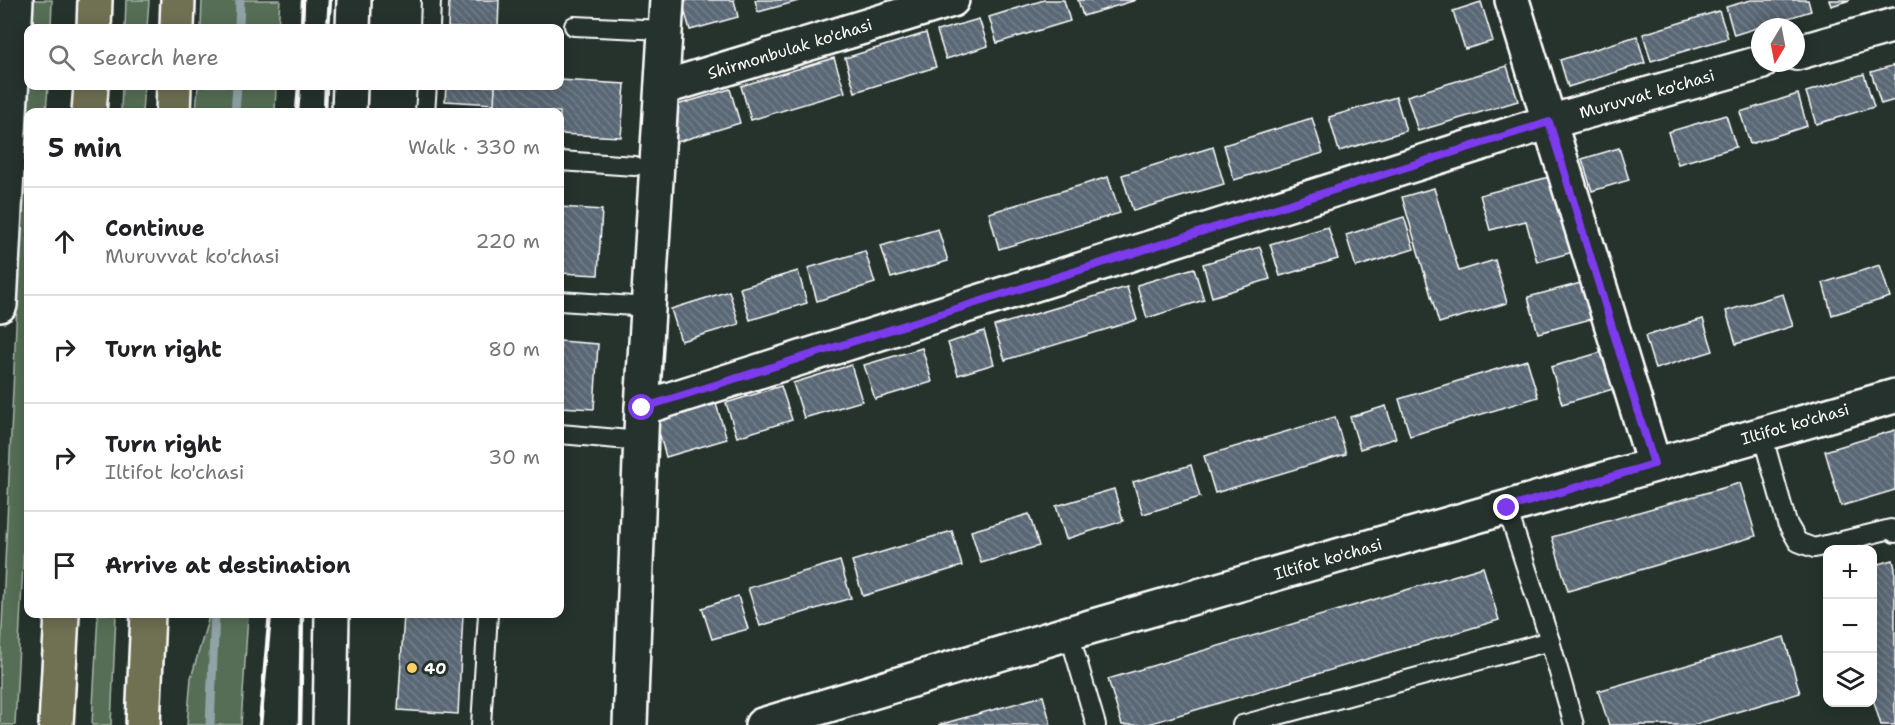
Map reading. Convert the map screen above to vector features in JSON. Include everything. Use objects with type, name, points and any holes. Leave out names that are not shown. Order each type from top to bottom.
[{"type":"highway","points":[[94,24],[95,0]]},
{"type":"highway","points":[[177,24],[178,0]]},
{"type":"highway","points":[[89,108],[91,90]]},
{"type":"highway","points":[[172,108],[174,90]]},
{"type":"highway","points":[[56,725],[62,618]]},
{"type":"highway","points":[[143,725],[148,618]]},
{"type":"street","points":[[0,305],[16,0]]},
{"type":"street","points":[[353,24],[354,0]]},
{"type":"street","name":"Shirmonbulak ko'chasi","points":[[662,88],[952,0]]},
{"type":"street","points":[[1512,0],[1654,464]]},
{"type":"street","points":[[630,725],[642,408],[666,15]]},
{"type":"street","points":[[1805,50],[1895,25]]},
{"type":"street","name":"Muruvvat ko'chasi","points":[[642,408],[1549,122],[1751,66]]},
{"type":"street","points":[[349,108],[350,90]]},
{"type":"street","name":"Iltifot ko'chasi","points":[[762,725],[1069,633],[1895,396]]},
{"type":"street","points":[[330,725],[332,618]]},
{"type":"lane","points":[[430,24],[432,0]]},
{"type":"lane","points":[[574,26],[666,15]]},
{"type":"lane","points":[[425,108],[427,90]]},
{"type":"lane","points":[[564,161],[635,166]]},
{"type":"lane","points":[[564,301],[648,307]]},
{"type":"lane","points":[[564,434],[641,441]]},
{"type":"lane","points":[[1762,434],[1787,523],[1798,542],[1814,548],[1894,530]]},
{"type":"lane","points":[[1507,508],[1550,641],[1574,725]]},
{"type":"lane","points":[[482,725],[488,618]]},
{"type":"lane","points":[[1069,633],[1096,725]]},
{"type":"lane","points":[[1242,725],[1550,641]]},
{"type":"green space","points":[[32,0],[52,0],[51,24],[30,24]]},
{"type":"green space","points":[[126,0],[149,0],[147,24],[125,24]]},
{"type":"green space","points":[[202,0],[280,0],[278,24],[201,24]]},
{"type":"green space","points":[[27,90],[48,90],[46,108],[26,108]]},
{"type":"green space","points":[[122,90],[144,90],[142,108],[121,108]]},
{"type":"green space","points":[[198,90],[276,90],[275,108],[196,108]]},
{"type":"green space","points":[[24,153],[24,543],[15,725],[0,725],[0,671]]},
{"type":"green space","points":[[98,618],[116,618],[111,725],[92,725]]},
{"type":"green space","points":[[208,618],[248,618],[241,725],[187,725],[191,678]]},
{"type":"building","points":[[449,0],[499,0],[498,24],[448,24]]},
{"type":"building","points":[[734,0],[738,17],[690,30],[682,2]]},
{"type":"building","points":[[755,0],[802,0],[758,12]]},
{"type":"building","points":[[1044,0],[1064,0],[1070,21],[997,43],[989,17]]},
{"type":"building","points":[[1078,0],[1136,0],[1083,16]]},
{"type":"building","points":[[1751,0],[1808,0],[1811,11],[1789,18],[1751,18],[1751,30],[1734,35],[1726,7]]},
{"type":"building","points":[[1829,0],[1850,0],[1831,6]]},
{"type":"building","points":[[1481,2],[1493,41],[1465,49],[1453,11]]},
{"type":"building","points":[[1719,11],[1728,38],[1651,61],[1643,34]]},
{"type":"building","points":[[979,19],[988,46],[946,59],[937,31]]},
{"type":"building","points":[[926,33],[936,67],[855,92],[845,58]]},
{"type":"building","points":[[1637,36],[1645,63],[1568,87],[1560,60]]},
{"type":"building","points":[[834,58],[845,92],[751,120],[741,86]]},
{"type":"building","points":[[1895,65],[1895,100],[1881,104],[1871,72]]},
{"type":"building","points":[[1507,66],[1518,101],[1418,131],[1407,96]]},
{"type":"building","points":[[1864,74],[1874,107],[1816,124],[1806,92]]},
{"type":"building","points":[[564,80],[625,84],[621,137],[564,134],[564,108],[493,108],[495,90],[564,90]]},
{"type":"building","points":[[730,89],[740,123],[674,143],[664,109]]},
{"type":"building","points":[[446,90],[495,90],[494,104],[445,101]]},
{"type":"building","points":[[1798,94],[1807,126],[1750,144],[1740,112]]},
{"type":"building","points":[[1396,97],[1406,131],[1339,151],[1329,117]]},
{"type":"building","points":[[1726,115],[1736,147],[1678,164],[1668,132]]},
{"type":"building","points":[[1312,118],[1323,153],[1234,180],[1224,145]]},
{"type":"building","points":[[1213,147],[1224,184],[1133,211],[1122,175]]},
{"type":"building","points":[[1619,148],[1629,180],[1592,191],[1582,159]]},
{"type":"building","points":[[1553,176],[1573,252],[1537,262],[1526,221],[1490,230],[1480,195]]},
{"type":"building","points":[[1108,177],[1120,213],[999,249],[989,213]]},
{"type":"building","points":[[1434,188],[1459,271],[1495,260],[1507,303],[1439,323],[1402,197]]},
{"type":"building","points":[[564,207],[602,210],[598,275],[564,273]]},
{"type":"building","points":[[1404,217],[1414,249],[1356,267],[1346,235]]},
{"type":"building","points":[[1328,227],[1338,259],[1280,276],[1270,244]]},
{"type":"building","points":[[938,229],[948,261],[891,278],[881,246]]},
{"type":"building","points":[[1260,247],[1270,279],[1212,297],[1203,264]]},
{"type":"building","points":[[865,251],[875,283],[817,301],[808,268]]},
{"type":"building","points":[[1880,265],[1890,297],[1832,315],[1823,283]]},
{"type":"building","points":[[1194,268],[1204,300],[1147,318],[1137,285]]},
{"type":"building","points":[[798,271],[807,303],[750,320],[740,288]]},
{"type":"building","points":[[1581,283],[1591,319],[1538,333],[1528,297]]},
{"type":"building","points":[[1127,287],[1137,320],[1005,360],[994,326]]},
{"type":"building","points":[[729,291],[739,324],[681,341],[671,309]]},
{"type":"building","points":[[1783,294],[1793,326],[1736,344],[1726,311]]},
{"type":"building","points":[[1703,319],[1713,351],[1655,369],[1645,336]]},
{"type":"building","points":[[984,331],[994,364],[958,375],[948,343]]},
{"type":"building","points":[[564,341],[598,344],[594,409],[564,407]]},
{"type":"building","points":[[922,348],[932,382],[875,399],[864,365]]},
{"type":"building","points":[[1602,352],[1613,389],[1562,404],[1551,367]]},
{"type":"building","points":[[1527,360],[1538,397],[1410,436],[1399,399]]},
{"type":"building","points":[[851,365],[862,401],[804,418],[793,383]]},
{"type":"building","points":[[781,386],[792,420],[737,437],[726,403]]},
{"type":"building","points":[[716,404],[727,439],[666,457],[656,422]]},
{"type":"building","points":[[1386,406],[1396,438],[1360,449],[1350,417]]},
{"type":"building","points":[[1335,417],[1346,454],[1215,493],[1204,456]]},
{"type":"building","points":[[1895,430],[1895,490],[1841,506],[1825,451]]},
{"type":"building","points":[[1191,465],[1200,497],[1143,514],[1133,482]]},
{"type":"building","points":[[1740,483],[1756,536],[1568,591],[1552,537]]},
{"type":"building","points":[[1114,489],[1123,521],[1066,539],[1056,506]]},
{"type":"building","points":[[1029,514],[1039,546],[981,563],[971,531]]},
{"type":"building","points":[[952,531],[962,566],[863,596],[852,561]]},
{"type":"building","points":[[1893,560],[1895,569],[1895,725],[1881,725],[1875,707],[1877,565]]},
{"type":"building","points":[[840,561],[851,598],[760,626],[748,588]]},
{"type":"building","points":[[1483,567],[1499,620],[1145,725],[1122,725],[1108,679]]},
{"type":"building","points":[[738,596],[748,629],[712,639],[702,608]]},
{"type":"building","points":[[404,618],[463,618],[458,714],[398,710]]},
{"type":"building","points":[[1784,637],[1800,693],[1693,725],[1609,725],[1598,691]]},
{"type":"building","points":[[1043,696],[1051,725],[938,725]]},
{"type":"waterway","points":[[239,24],[240,0]]},
{"type":"waterway","points":[[235,108],[237,90]]},
{"type":"waterway","points":[[210,725],[215,618]]},
{"type":"railway","points":[[302,24],[303,0]]},
{"type":"railway","points":[[328,24],[330,0]]},
{"type":"railway","points":[[297,108],[299,90]]},
{"type":"railway","points":[[325,108],[326,90]]},
{"type":"railway","points":[[260,725],[270,618]]},
{"type":"railway","points":[[300,725],[302,618]]},
{"type":"place","name":"40","points":[[412,668]]},
{"type":"route","points":[[642,408],[1549,122],[1654,464],[1507,508]]}]
